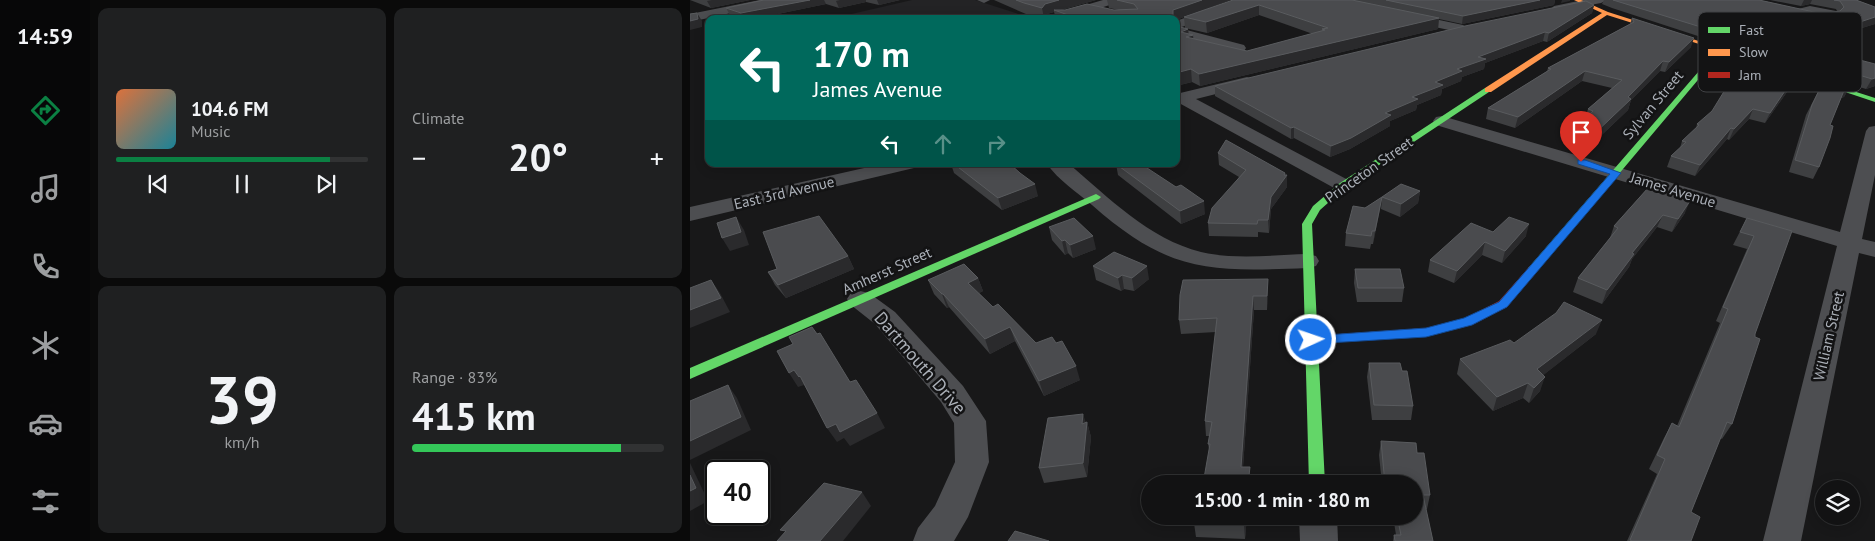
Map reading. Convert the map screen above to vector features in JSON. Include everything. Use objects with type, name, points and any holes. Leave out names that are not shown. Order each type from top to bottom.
[{"type":"street","points":[[691,16],[776,0]]},
{"type":"street","points":[[1065,15],[1115,0]]},
{"type":"street","points":[[1180,24],[1246,0]]},
{"type":"street","points":[[1540,12],[1579,1],[1603,6],[1698,41]]},
{"type":"street","name":"Princeton Street","points":[[1317,475],[1306,261],[1307,224],[1316,208],[1343,185],[1442,121],[1603,6]]},
{"type":"street","points":[[1089,8],[1114,14]]},
{"type":"street","points":[[1398,15],[1468,28],[1434,36]]},
{"type":"street","points":[[1180,31],[1239,48]]},
{"type":"street","name":"Sylvan Street","points":[[1311,340],[1426,332],[1468,322],[1503,304],[1698,75]]},
{"type":"street","points":[[1180,98],[1263,78]]},
{"type":"street","points":[[1851,92],[1875,100]]},
{"type":"street","points":[[1180,99],[1343,185]]},
{"type":"street","name":"James Avenue","points":[[1442,121],[1863,247]]},
{"type":"street","name":"William Street","points":[[1782,541],[1863,247],[1875,131]]},
{"type":"street","name":"East 3rd Avenue","points":[[690,214],[894,167]]},
{"type":"street","points":[[1061,167],[1096,197],[1159,244],[1199,259],[1244,262],[1306,261]]},
{"type":"street","name":"Amherst Street","points":[[690,374],[1096,197]]},
{"type":"street","name":"Dartmouth Drive","points":[[860,299],[885,318],[952,394],[970,421],[972,462],[949,518],[932,541]]},
{"type":"street","points":[[1318,525],[1319,541]]},
{"type":"shaded area","points":[[912,0],[975,0],[1022,15],[847,15]]},
{"type":"building","points":[[764,0],[810,0],[741,13],[726,8]]},
{"type":"building","points":[[1016,0],[1059,0],[1045,4],[1042,8]]},
{"type":"building","points":[[1117,0],[1202,0],[1173,10],[1173,15],[1068,15],[1054,10],[1065,10],[1087,4],[1114,10],[1138,9],[1134,4]]},
{"type":"building","points":[[1233,0],[1352,0],[1439,18],[1199,74],[1191,69],[1180,72],[1180,27],[1188,29],[1181,32],[1193,35],[1186,37],[1247,51],[1328,28],[1259,5],[1206,22],[1184,17]]},
{"type":"building","points":[[1386,0],[1540,0],[1463,16]]},
{"type":"building","points":[[1613,0],[1759,0],[1814,12],[1698,12],[1698,26]]},
{"type":"building","points":[[1834,0],[1856,0],[1875,7],[1875,17],[1862,21],[1862,12],[1834,12],[1840,11],[1844,7],[1840,1]]},
{"type":"building","points":[[1586,1],[1594,5],[1549,33],[1545,32],[1478,57],[1486,59],[1457,69],[1462,71],[1435,82],[1443,85],[1412,97],[1418,99],[1385,113],[1391,115],[1351,138],[1331,146],[1294,127],[1291,128],[1215,86],[1465,26]]},
{"type":"building","points":[[697,13],[698,19],[690,21],[690,14]]},
{"type":"building","points":[[1632,18],[1694,38],[1669,62],[1663,61],[1628,97],[1631,99],[1591,137],[1571,131],[1593,111],[1588,109],[1622,80],[1585,71],[1518,117],[1488,108],[1551,69],[1548,68],[1634,22]]},
{"type":"building","points":[[1862,61],[1875,64],[1875,78],[1862,76]]},
{"type":"building","points":[[1724,92],[1784,92],[1770,113],[1753,109],[1734,129],[1731,128],[1700,165],[1671,156],[1686,142],[1682,141],[1699,125],[1697,124],[1712,111]]},
{"type":"building","points":[[1818,92],[1843,92],[1830,125],[1833,126],[1830,138],[1819,167],[1795,160],[1812,105]]},
{"type":"building","points":[[1226,140],[1287,175],[1271,197],[1268,220],[1258,220],[1257,224],[1208,223],[1212,208],[1246,170],[1218,153]]},
{"type":"building","points":[[958,167],[1013,167],[1035,184],[998,198]]},
{"type":"building","points":[[1120,167],[1146,167],[1176,187],[1181,185],[1204,201],[1180,211]]},
{"type":"building","points":[[1401,184],[1420,191],[1401,204],[1382,197]]},
{"type":"building","points":[[1648,188],[1690,201],[1678,219],[1663,215],[1632,253],[1634,254],[1607,290],[1578,278],[1618,228],[1614,226]]},
{"type":"building","points":[[1382,197],[1375,231],[1372,231],[1371,236],[1346,233],[1353,206],[1365,208]]},
{"type":"building","points":[[819,216],[848,256],[778,285],[768,272],[777,269],[763,232]]},
{"type":"building","points":[[736,217],[741,232],[722,238],[717,223]]},
{"type":"building","points":[[1509,217],[1529,224],[1505,251],[1485,242],[1457,271],[1430,260],[1471,223],[1493,232]]},
{"type":"building","points":[[1074,218],[1093,236],[1070,245],[1065,240],[1062,241],[1049,227]]},
{"type":"building","points":[[1747,218],[1792,231],[1755,334],[1755,337],[1760,339],[1732,424],[1727,422],[1691,512],[1700,517],[1691,541],[1632,541],[1630,540],[1665,459],[1657,455],[1672,423],[1679,427],[1728,309],[1723,307],[1754,236],[1740,232]]},
{"type":"building","points":[[1114,252],[1147,266],[1132,278],[1122,275],[1118,278],[1093,266]]},
{"type":"building","points":[[964,264],[978,278],[968,283],[993,307],[998,304],[1036,343],[1052,337],[1056,343],[1062,341],[1076,366],[1039,381],[1010,327],[985,339],[928,280]]},
{"type":"building","points":[[1355,269],[1400,269],[1404,288],[1358,288]]},
{"type":"building","points":[[1268,279],[1267,296],[1253,296],[1241,467],[1250,467],[1249,475],[1205,475],[1212,422],[1205,421],[1217,318],[1179,320],[1183,280]]},
{"type":"building","points":[[711,280],[721,298],[690,310],[690,288]]},
{"type":"building","points":[[1564,302],[1602,320],[1537,369],[1545,377],[1534,388],[1528,383],[1497,397],[1460,359],[1510,340],[1514,343],[1556,313]]},
{"type":"building","points":[[812,327],[817,334],[820,333],[850,382],[856,380],[877,413],[840,432],[836,424],[827,428],[800,376],[794,370],[789,373],[777,351],[793,344],[789,337]]},
{"type":"building","points":[[1369,363],[1400,363],[1402,371],[1407,371],[1413,406],[1374,405]]},
{"type":"building","points":[[728,385],[741,417],[690,441],[690,401]]},
{"type":"building","points":[[1083,414],[1082,424],[1087,422],[1083,463],[1039,468],[1048,418]]},
{"type":"building","points":[[1381,441],[1416,443],[1417,453],[1424,453],[1430,495],[1423,495],[1423,475],[1384,475]]},
{"type":"building","points":[[690,475],[696,488],[690,491]]},
{"type":"building","points":[[824,483],[862,492],[820,541],[777,541],[786,531],[780,530]]},
{"type":"building","points":[[1423,495],[1433,541],[1395,541],[1394,535],[1401,535],[1399,525],[1423,525]]},
{"type":"building","points":[[1015,531],[1049,541],[1008,541]]},
{"type":"traffic: fast","points":[[1534,268],[1698,76]]},
{"type":"traffic: fast","points":[[1317,475],[1307,224],[1316,208],[1343,185],[1488,90]]},
{"type":"traffic: fast","points":[[1851,92],[1875,100]]},
{"type":"traffic: fast","points":[[690,374],[1096,197]]},
{"type":"traffic: slow","points":[[1577,0],[1606,13],[1698,42]]},
{"type":"traffic: slow","points":[[1488,90],[1606,13]]},
{"type":"traffic: jam","points":[[1311,340],[1426,332],[1468,322],[1503,304],[1534,268]]},
{"type":"route","points":[[1311,340],[1426,332],[1468,322],[1503,304],[1616,173],[1581,162]]}]
